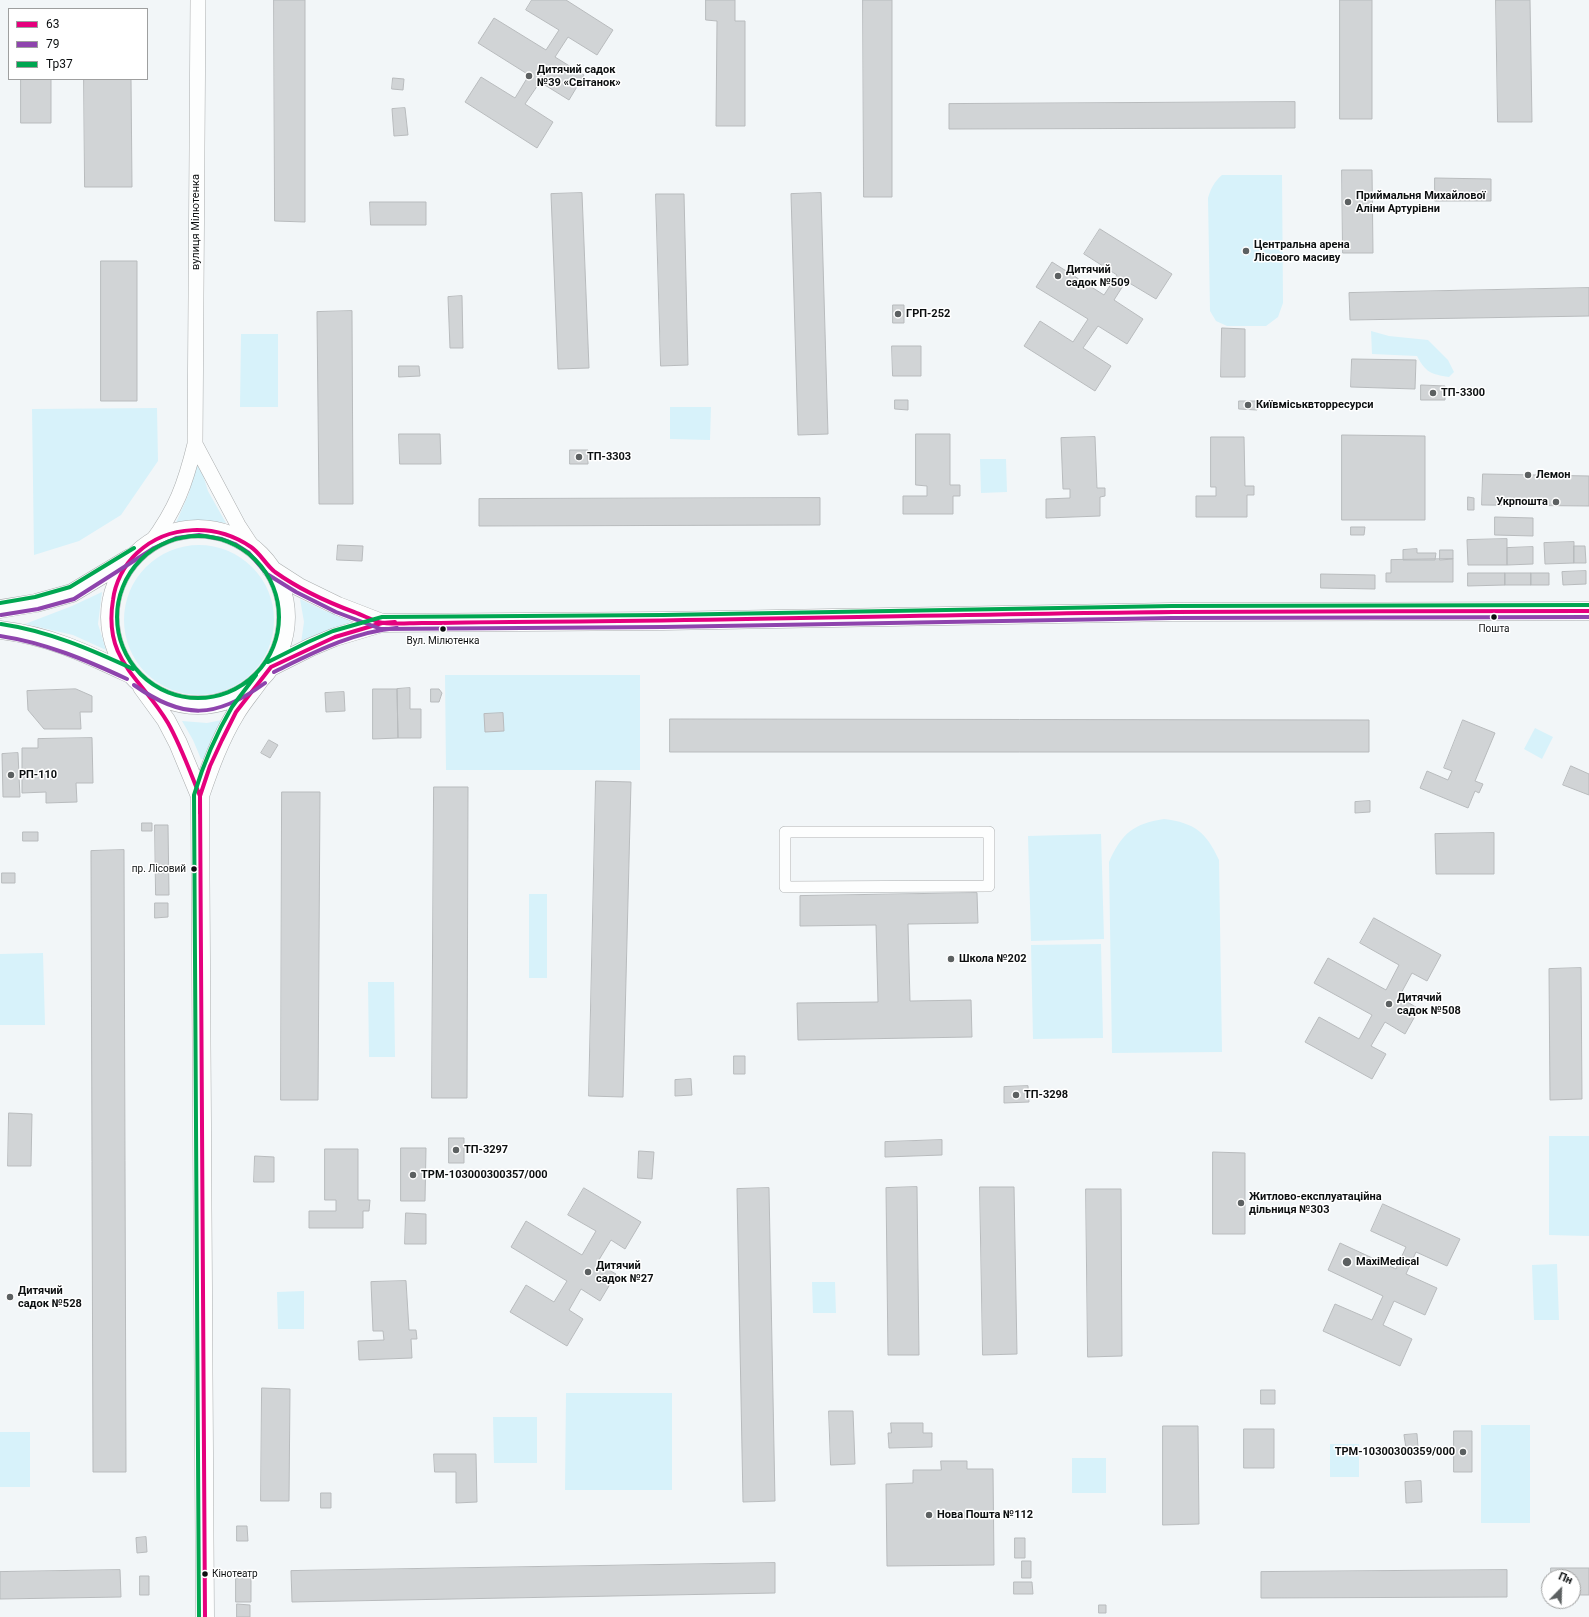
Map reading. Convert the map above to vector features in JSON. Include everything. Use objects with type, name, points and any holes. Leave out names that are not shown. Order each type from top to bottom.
[{"type":"street","name":"вулиця Мілютенка","points":[[144,548],[167,522],[177,503],[188,473],[195,444],[198,0]]},
{"type":"street","name":"вулиця Мілютенка","points":[[195,444],[238,525],[253,548]]},
{"type":"street","points":[[0,608],[36,603],[72,593],[144,548],[174,532],[199,529],[224,533],[253,548],[271,569],[282,591],[286,616],[283,640],[266,673],[236,712],[210,766],[200,796],[205,1617]]},
{"type":"street","points":[[144,548],[126,566],[114,590],[110,616],[114,643],[120,658],[166,720],[178,743],[200,796]]},
{"type":"street","points":[[271,569],[300,588],[338,606],[382,623]]},
{"type":"street","points":[[0,630],[54,640],[83,652],[133,677],[150,691],[173,701],[198,705],[223,702],[246,691],[266,673],[317,644],[382,623],[663,621],[1304,611],[1589,611]]},
{"type":"street","points":[[785,832],[989,832],[989,886],[785,886],[785,832]]},
{"type":"shaded area","name":"Центральна арена Лісового масиву","points":[[1222,175],[1282,175],[1283,303],[1278,317],[1266,326],[1227,326],[1216,321],[1210,311],[1208,198],[1213,185]]},
{"type":"shaded area","points":[[1371,331],[1389,336],[1428,340],[1448,360],[1454,372],[1449,377],[1433,374],[1423,366],[1417,356],[1372,354]]},
{"type":"shaded area","points":[[241,334],[278,334],[278,407],[240,407]]},
{"type":"shaded area","points":[[670,407],[711,407],[710,440],[670,439]]},
{"type":"shaded area","points":[[157,408],[158,461],[121,515],[79,541],[34,555],[32,409]]},
{"type":"shaded area","points":[[198,459],[208,491],[226,523],[199,520],[175,525],[189,493]]},
{"type":"shaded area","points":[[980,459],[1006,459],[1007,492],[981,493]]},
{"type":"shaded area","points":[[192,545],[206,545],[221,548],[234,554],[247,562],[257,572],[271,598],[274,620],[271,642],[268,649],[257,668],[247,678],[221,692],[206,695],[192,695],[177,692],[164,686],[151,678],[141,668],[127,642],[124,627],[124,613],[127,598],[133,585],[141,572],[151,562],[177,548]]},
{"type":"shaded area","points":[[102,592],[98,624],[106,650],[73,635],[25,624],[72,606]]},
{"type":"shaded area","points":[[300,599],[325,611],[357,620],[326,631],[301,643],[304,622]]},
{"type":"shaded area","points":[[445,675],[640,675],[640,770],[446,770]]},
{"type":"shaded area","points":[[227,719],[209,759],[201,759],[193,740],[182,721],[207,723]]},
{"type":"shaded area","points":[[1535,728],[1553,737],[1542,759],[1524,749]]},
{"type":"shaded area","points":[[1164,819],[1184,823],[1198,830],[1209,842],[1219,860],[1222,1052],[1112,1053],[1109,862],[1124,837],[1136,827]]},
{"type":"shaded area","points":[[1101,834],[1104,939],[1031,941],[1028,836]]},
{"type":"shaded area","points":[[529,894],[547,894],[547,978],[529,978]]},
{"type":"shaded area","points":[[1101,944],[1103,1038],[1033,1039],[1031,945]]},
{"type":"shaded area","points":[[43,953],[45,1025],[0,1025],[0,954]]},
{"type":"shaded area","points":[[368,982],[394,982],[395,1057],[369,1057]]},
{"type":"shaded area","points":[[1549,1136],[1589,1136],[1589,1236],[1549,1235]]},
{"type":"shaded area","points":[[1557,1264],[1559,1320],[1534,1320],[1532,1265]]},
{"type":"shaded area","points":[[812,1282],[835,1282],[836,1313],[813,1313]]},
{"type":"shaded area","points":[[304,1291],[304,1329],[278,1329],[277,1292]]},
{"type":"shaded area","points":[[566,1393],[672,1393],[672,1490],[565,1490]]},
{"type":"shaded area","points":[[493,1417],[537,1417],[537,1463],[494,1463]]},
{"type":"shaded area","points":[[1481,1425],[1530,1425],[1530,1523],[1481,1523]]},
{"type":"shaded area","points":[[0,1432],[30,1432],[30,1487],[0,1487]]},
{"type":"shaded area","points":[[1330,1444],[1359,1444],[1359,1477],[1330,1477]]},
{"type":"shaded area","points":[[1072,1458],[1106,1458],[1106,1493],[1072,1493]]},
{"type":"building","points":[[274,0],[305,0],[305,222],[275,221]]},
{"type":"building","points":[[532,0],[566,0],[613,30],[597,55],[568,37],[555,57],[584,75],[569,100],[540,82],[525,104],[553,122],[537,148],[465,102],[481,77],[515,98],[529,75],[478,43],[494,18],[546,50],[559,30],[526,10]]},
{"type":"building","points":[[706,0],[735,0],[735,21],[745,21],[745,126],[716,126],[717,21],[706,20]]},
{"type":"building","points":[[863,0],[892,0],[892,197],[864,197]]},
{"type":"building","points":[[1340,0],[1372,0],[1372,119],[1340,119]]},
{"type":"building","points":[[1496,0],[1530,0],[1532,122],[1498,122]]},
{"type":"building","points":[[393,78],[404,79],[403,90],[392,89]]},
{"type":"building","points":[[21,80],[51,80],[51,123],[21,123]]},
{"type":"building","points":[[84,80],[131,80],[132,187],[85,187]]},
{"type":"building","points":[[1295,102],[1295,128],[949,129],[949,104]]},
{"type":"building","points":[[405,108],[408,135],[394,136],[392,109]]},
{"type":"building","points":[[1342,170],[1372,170],[1373,253],[1343,253]]},
{"type":"building","points":[[1435,178],[1491,179],[1491,201],[1435,201]]},
{"type":"building","points":[[582,193],[589,368],[558,369],[551,194]]},
{"type":"building","points":[[821,193],[828,434],[798,435],[791,194]]},
{"type":"building","points":[[656,194],[684,194],[688,365],[661,366]]},
{"type":"building","points":[[370,202],[426,202],[426,225],[371,225]]},
{"type":"building","points":[[1100,229],[1172,274],[1156,299],[1126,281],[1114,300],[1143,319],[1127,344],[1098,326],[1083,348],[1111,366],[1095,391],[1024,346],[1040,321],[1073,342],[1088,319],[1036,287],[1052,262],[1104,295],[1117,275],[1084,254]]},
{"type":"building","points":[[101,261],[137,261],[137,401],[101,401]]},
{"type":"building","points":[[1589,288],[1589,316],[1350,320],[1349,293]]},
{"type":"building","points":[[462,296],[463,348],[450,348],[448,297]]},
{"type":"building","name":"ГРП-252","points":[[893,305],[904,305],[904,323],[893,323]]},
{"type":"building","points":[[352,311],[353,504],[319,504],[317,312]]},
{"type":"building","points":[[1222,328],[1245,329],[1245,377],[1221,377]]},
{"type":"building","points":[[892,346],[921,346],[921,376],[893,376]]},
{"type":"building","points":[[1352,359],[1416,360],[1415,389],[1351,387]]},
{"type":"building","points":[[399,366],[419,366],[420,376],[399,377]]},
{"type":"building","name":"ТП-3300","points":[[1421,385],[1445,386],[1445,400],[1421,400]]},
{"type":"building","points":[[895,400],[908,400],[908,410],[895,409]]},
{"type":"building","name":"Київміськвторресурси","points":[[1239,401],[1258,401],[1257,410],[1239,409]]},
{"type":"building","points":[[399,434],[440,434],[441,464],[400,464]]},
{"type":"building","points":[[916,434],[950,434],[950,485],[960,485],[960,496],[953,496],[953,514],[903,514],[903,496],[927,496],[927,486],[916,485]]},
{"type":"building","points":[[1342,435],[1425,436],[1425,520],[1342,520]]},
{"type":"building","points":[[1095,437],[1097,488],[1105,488],[1105,496],[1100,497],[1100,516],[1046,518],[1046,499],[1070,498],[1070,489],[1063,489],[1061,438]]},
{"type":"building","points":[[1211,437],[1244,437],[1245,486],[1254,486],[1254,495],[1247,495],[1247,517],[1196,517],[1196,496],[1216,496],[1216,487],[1211,487]]},
{"type":"building","name":"ТП-3303","points":[[570,450],[588,450],[588,464],[570,464]]},
{"type":"building","points":[[1483,474],[1589,476],[1589,506],[1482,505]]},
{"type":"building","points":[[1468,497],[1474,498],[1474,510],[1468,510]]},
{"type":"building","points":[[820,498],[820,525],[479,526],[479,499]]},
{"type":"building","points":[[1495,517],[1533,518],[1533,536],[1495,535]]},
{"type":"building","points":[[1351,527],[1365,527],[1364,535],[1351,535]]},
{"type":"building","points":[[1507,539],[1507,565],[1468,565],[1467,540]]},
{"type":"building","points":[[1574,542],[1574,563],[1545,564],[1544,543]]},
{"type":"building","points":[[338,545],[363,546],[362,561],[337,560]]},
{"type":"building","points":[[1574,546],[1585,546],[1586,563],[1574,563]]},
{"type":"building","points":[[1533,547],[1533,564],[1507,565],[1507,548]]},
{"type":"building","points":[[1417,549],[1417,553],[1436,553],[1435,560],[1403,560],[1403,550]]},
{"type":"building","points":[[1440,550],[1453,550],[1453,559],[1440,560]]},
{"type":"building","points":[[1453,559],[1453,582],[1386,582],[1386,573],[1391,573],[1391,560]]},
{"type":"building","points":[[1586,571],[1586,584],[1563,585],[1562,572]]},
{"type":"building","points":[[1468,573],[1505,573],[1505,585],[1468,586]]},
{"type":"building","points":[[1505,573],[1531,573],[1531,585],[1505,585]]},
{"type":"building","points":[[1531,573],[1549,573],[1549,585],[1531,585]]},
{"type":"building","points":[[1321,574],[1375,575],[1375,589],[1321,588]]},
{"type":"building","points":[[410,688],[410,709],[421,709],[421,738],[398,738],[397,689]]},
{"type":"building","points":[[76,689],[92,696],[92,712],[80,712],[81,729],[44,729],[28,710],[27,691]]},
{"type":"building","points":[[373,689],[397,689],[398,738],[373,739]]},
{"type":"building","points":[[431,689],[439,689],[442,693],[439,702],[431,702]]},
{"type":"building","points":[[344,692],[345,711],[326,712],[325,693]]},
{"type":"building","points":[[503,713],[504,731],[485,732],[484,714]]},
{"type":"building","points":[[670,719],[1369,720],[1369,752],[670,752]]},
{"type":"building","points":[[1463,720],[1495,733],[1475,781],[1483,784],[1479,793],[1475,791],[1468,808],[1420,788],[1427,771],[1448,780],[1452,771],[1444,768]]},
{"type":"building","points":[[92,738],[93,783],[76,783],[77,802],[46,803],[46,792],[22,793],[22,748],[38,748],[38,739]]},
{"type":"building","points":[[269,740],[278,745],[270,758],[261,753]]},
{"type":"building","name":"РП-110","points":[[18,753],[20,797],[3,797],[2,754]]},
{"type":"building","points":[[1571,766],[1589,774],[1589,795],[1563,785]]},
{"type":"building","points":[[596,781],[631,782],[623,1097],[589,1096]]},
{"type":"building","points":[[434,787],[468,787],[467,1098],[432,1098]]},
{"type":"building","points":[[282,792],[320,792],[318,1100],[281,1100]]},
{"type":"building","points":[[1370,801],[1370,812],[1355,813],[1355,802]]},
{"type":"building","points":[[142,823],[152,823],[152,831],[142,831]]},
{"type":"building","points":[[155,825],[168,825],[169,895],[156,895]]},
{"type":"building","points":[[23,832],[38,832],[38,841],[23,841]]},
{"type":"building","points":[[1494,833],[1494,874],[1436,874],[1435,834]]},
{"type":"building","points":[[124,850],[126,1472],[93,1472],[91,851]]},
{"type":"building","points":[[2,873],[15,873],[15,883],[2,883]]},
{"type":"building","points":[[977,893],[978,923],[908,924],[910,1001],[971,1000],[972,1037],[798,1040],[797,1003],[878,1002],[876,925],[800,926],[800,896]]},
{"type":"building","points":[[155,903],[168,903],[168,917],[155,918]]},
{"type":"building","points":[[1374,918],[1441,955],[1427,981],[1412,973],[1399,997],[1419,1009],[1405,1034],[1385,1022],[1371,1046],[1386,1054],[1372,1079],[1305,1042],[1319,1017],[1359,1039],[1372,1015],[1314,983],[1328,958],[1386,990],[1399,965],[1360,943]]},
{"type":"building","points":[[1581,968],[1582,1099],[1550,1100],[1549,969]]},
{"type":"building","points":[[734,1056],[745,1056],[745,1074],[734,1074]]},
{"type":"building","points":[[691,1079],[692,1095],[675,1096],[675,1080]]},
{"type":"building","name":"ТП-3298","points":[[1028,1086],[1029,1102],[1004,1103],[1004,1087]]},
{"type":"building","points":[[9,1113],[32,1114],[31,1166],[8,1166]]},
{"type":"building","name":"ТП-3297","points":[[449,1138],[464,1138],[464,1163],[449,1163]]},
{"type":"building","points":[[942,1140],[942,1155],[885,1157],[885,1142]]},
{"type":"building","name":"ТРМ-103000300357/000","points":[[401,1148],[426,1148],[425,1201],[401,1201]]},
{"type":"building","points":[[325,1149],[358,1149],[358,1200],[370,1200],[369,1211],[363,1211],[363,1228],[309,1228],[309,1211],[336,1211],[336,1200],[325,1200]]},
{"type":"building","points":[[639,1151],[654,1152],[652,1179],[638,1178]]},
{"type":"building","points":[[1213,1152],[1245,1153],[1245,1234],[1213,1234]]},
{"type":"building","points":[[255,1156],[274,1157],[274,1182],[254,1182]]},
{"type":"building","points":[[917,1187],[919,1355],[888,1355],[886,1188]]},
{"type":"building","points":[[980,1187],[1014,1187],[1017,1354],[983,1355]]},
{"type":"building","points":[[584,1188],[641,1222],[625,1249],[611,1240],[597,1263],[616,1274],[600,1301],[581,1289],[569,1310],[583,1319],[567,1346],[510,1312],[526,1285],[554,1302],[567,1281],[511,1247],[526,1221],[582,1255],[596,1231],[568,1215]]},
{"type":"building","points":[[769,1188],[775,1501],[743,1502],[737,1189]]},
{"type":"building","points":[[1086,1189],[1121,1189],[1122,1356],[1088,1357]]},
{"type":"building","points":[[1383,1204],[1460,1239],[1447,1266],[1416,1252],[1406,1274],[1437,1288],[1425,1315],[1394,1301],[1383,1325],[1412,1339],[1400,1366],[1323,1331],[1335,1304],[1372,1320],[1383,1296],[1328,1270],[1340,1243],[1396,1269],[1406,1247],[1371,1231]]},
{"type":"building","points":[[406,1213],[426,1214],[426,1244],[405,1244]]},
{"type":"building","points":[[406,1281],[409,1330],[416,1330],[417,1339],[411,1339],[412,1358],[359,1360],[358,1341],[384,1340],[383,1331],[373,1331],[371,1282]]},
{"type":"building","points":[[262,1388],[290,1389],[289,1501],[261,1501]]},
{"type":"building","points":[[1261,1390],[1275,1390],[1275,1404],[1261,1404]]},
{"type":"building","points":[[829,1411],[853,1411],[855,1464],[831,1465]]},
{"type":"building","points":[[891,1423],[923,1423],[923,1433],[932,1433],[932,1447],[889,1448],[888,1433],[891,1433]]},
{"type":"building","points":[[1163,1426],[1198,1426],[1199,1524],[1163,1525]]},
{"type":"building","points":[[1244,1429],[1274,1429],[1274,1468],[1244,1468]]},
{"type":"building","name":"ТРМ-10300300359/000","points":[[1454,1431],[1472,1431],[1472,1472],[1454,1472]]},
{"type":"building","points":[[1417,1434],[1418,1447],[1406,1448],[1404,1435]]},
{"type":"building","points":[[434,1454],[476,1454],[477,1502],[456,1503],[456,1472],[435,1472]]},
{"type":"building","points":[[941,1461],[967,1461],[967,1469],[993,1469],[994,1565],[887,1566],[886,1484],[913,1483],[913,1470],[941,1470]]},
{"type":"building","points":[[1421,1481],[1422,1502],[1406,1503],[1405,1482]]},
{"type":"building","points":[[321,1493],[331,1493],[331,1508],[321,1508]]},
{"type":"building","points":[[237,1526],[247,1526],[248,1541],[237,1541]]},
{"type":"building","points":[[146,1537],[147,1552],[137,1553],[136,1538]]},
{"type":"building","points":[[1015,1538],[1025,1538],[1025,1558],[1015,1558]]},
{"type":"building","points":[[1022,1561],[1031,1561],[1031,1578],[1022,1578]]},
{"type":"building","points":[[775,1563],[775,1593],[292,1602],[291,1571]]},
{"type":"building","points":[[1589,1568],[1589,1595],[1581,1595],[1581,1569],[1551,1569]]},
{"type":"building","points":[[120,1570],[121,1597],[0,1599],[0,1572]]},
{"type":"building","points":[[1507,1570],[1507,1597],[1261,1598],[1261,1572]]},
{"type":"building","points":[[140,1576],[149,1576],[149,1595],[140,1595]]},
{"type":"building","points":[[236,1576],[251,1576],[251,1602],[236,1602]]},
{"type":"building","points":[[1014,1582],[1032,1582],[1033,1594],[1014,1594]]},
{"type":"building","points":[[237,1604],[250,1605],[250,1617],[237,1617]]},
{"type":"building","points":[[1099,1605],[1106,1605],[1106,1613],[1099,1613]]},
{"type":"transit line","name":"63","points":[[205,1617],[200,796],[168,723],[119,654],[111,621],[114,594],[121,575],[132,558],[149,543],[163,536],[192,530],[223,534],[237,539],[251,547],[275,572],[313,595],[375,621],[400,624],[1174,612],[1589,611]]},
{"type":"transit line","name":"79","points":[[1,615],[38,609],[74,599],[154,548],[176,538],[199,535],[222,539],[235,544],[249,553],[267,574],[296,592],[336,612],[381,629],[663,627],[1172,618],[1589,617]]},
{"type":"transit line","name":"Тр37","points":[[190,536],[206,536],[222,539],[236,545],[256,559],[266,572],[276,593],[279,617],[276,641],[266,662],[256,675],[243,685],[222,695],[206,698],[190,698],[174,695],[160,689],[146,680],[135,669],[126,655],[120,641],[117,625],[117,609],[120,593],[126,579],[135,565],[146,554],[160,545],[174,539],[190,536]]},
{"type":"transit line","name":"Тр37","points":[[0,603],[35,597],[70,587],[134,548]]},
{"type":"transit line","name":"Тр37","points":[[268,662],[333,631],[382,617],[663,615],[1172,606],[1589,605]]},
{"type":"transit line","name":"63","points":[[200,814],[200,796],[210,766],[222,740],[236,712],[271,667],[335,637],[382,623],[395,622]]},
{"type":"transit line","name":"Тр37","points":[[1,624],[52,636],[133,669]]},
{"type":"transit line","name":"79","points":[[274,672],[333,644],[364,634],[397,628]]},
{"type":"transit line","name":"79","points":[[0,636],[33,643],[65,653],[127,679]]},
{"type":"transit line","name":"Тр37","points":[[199,1617],[194,795],[201,772],[215,739],[232,707],[256,675]]},
{"type":"transit line","name":"79","points":[[134,685],[168,705],[200,711],[215,709],[231,703],[247,695],[265,683]]},
{"type":"place","name":"Дитячий садок №39 «Світанок»","points":[[529,76]]},
{"type":"place","name":"Приймальня Михайлової Аліни Артурівни","points":[[1348,202]]},
{"type":"place","name":"Центральна арена Лісового масиву","points":[[1246,251]]},
{"type":"place","name":"Дитячий садок №509","points":[[1058,276]]},
{"type":"place","name":"ГРП-252","points":[[898,314]]},
{"type":"place","name":"ТП-3300","points":[[1433,393]]},
{"type":"place","name":"Київміськвторресурси","points":[[1248,405]]},
{"type":"place","name":"ТП-3303","points":[[579,457]]},
{"type":"place","name":"Лемон","points":[[1528,475]]},
{"type":"place","name":"Укрпошта","points":[[1556,502]]},
{"type":"place","name":"Пошта","points":[[1494,617]]},
{"type":"place","name":"Вул. Мілютенка","points":[[443,629]]},
{"type":"place","name":"РП-110","points":[[11,775]]},
{"type":"place","name":"пр. Лісовий","points":[[194,869]]},
{"type":"place","name":"Школа №202","points":[[951,959]]},
{"type":"place","name":"Дитячий садок №508","points":[[1389,1004]]},
{"type":"place","name":"ТП-3298","points":[[1016,1095]]},
{"type":"place","name":"ТП-3297","points":[[456,1150]]},
{"type":"place","name":"ТРМ-103000300357/000","points":[[413,1175]]},
{"type":"place","name":"Житлово-експлуатаційна дільниця №303","points":[[1241,1203]]},
{"type":"place","name":"MaxiMedical","points":[[1347,1262]]},
{"type":"place","name":"Дитячий садок №27","points":[[588,1272]]},
{"type":"place","name":"Дитячий садок №528","points":[[10,1297]]},
{"type":"place","name":"ТРМ-10300300359/000","points":[[1463,1452]]},
{"type":"place","name":"Нова Пошта №112","points":[[929,1515]]},
{"type":"place","name":"Кінотеатр","points":[[205,1574]]}]
